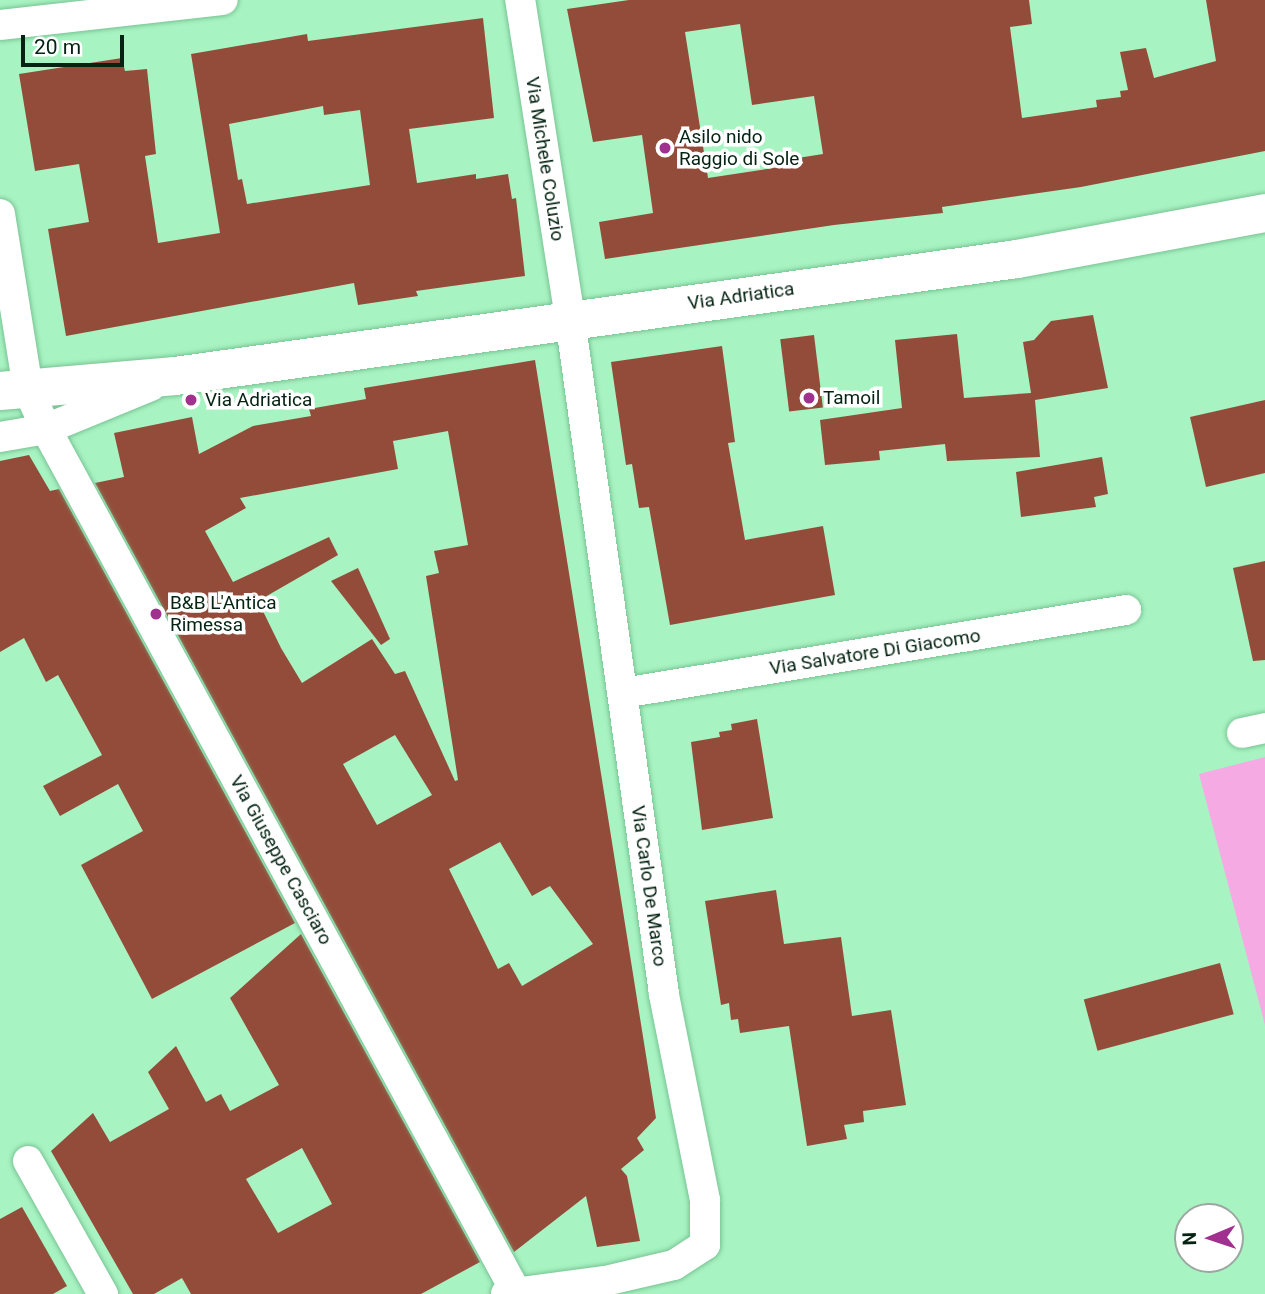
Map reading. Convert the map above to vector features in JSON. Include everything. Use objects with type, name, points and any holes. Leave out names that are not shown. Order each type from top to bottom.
[{"type":"street","points":[[0,25],[217,0]]},
{"type":"street","name":"Via Michele Coluzio","points":[[520,0],[570,318]]},
{"type":"street","name":"Via Adriatica","points":[[14,390],[175,376],[570,318],[1017,259],[1265,213]]},
{"type":"street","name":"Via Giuseppe Casciaro","points":[[0,214],[14,390],[46,429],[511,1293]]},
{"type":"street","name":"Via Carlo De Marco","points":[[511,1293],[605,1281],[674,1265],[705,1245],[705,1200],[664,994],[570,318]]},
{"type":"street","name":"Via Adriatica","points":[[0,438],[46,429],[175,376]]},
{"type":"street","name":"Via Salvatore Di Giacomo","points":[[623,693],[1126,610]]},
{"type":"street","points":[[27,1161],[103,1294]]},
{"type":"shaded area","points":[[1265,757],[1265,1025],[1199,774]]},
{"type":"building","points":[[629,0],[1029,0],[1032,24],[1010,27],[1022,118],[1097,107],[1096,100],[1121,97],[1120,91],[1128,90],[1120,52],[1146,48],[1154,78],[1216,61],[1206,0],[1265,0],[1265,151],[1081,187],[942,207],[943,213],[834,225],[605,259],[599,222],[653,213],[642,135],[593,142],[567,9]],"holes":[[[740,24],[752,105],[814,96],[823,154],[785,160],[786,166],[708,178],[685,32]]]},
{"type":"building","points":[[483,18],[494,118],[409,129],[417,183],[476,174],[476,179],[508,174],[512,199],[516,198],[525,276],[416,291],[418,296],[358,305],[354,283],[66,336],[48,229],[89,222],[79,164],[35,171],[19,74],[122,58],[125,71],[147,69],[156,154],[145,156],[158,243],[220,233],[191,54],[307,34],[308,41]],"holes":[[[323,106],[324,115],[360,110],[370,185],[247,204],[242,179],[238,180],[229,124]]]},
{"type":"building","points":[[1093,315],[1108,388],[1035,400],[1040,457],[947,461],[945,444],[879,451],[880,460],[825,465],[820,420],[902,408],[895,340],[957,334],[964,398],[1031,393],[1023,342],[1034,340],[1051,321]]},
{"type":"building","points":[[814,335],[823,407],[789,412],[780,339]]},
{"type":"building","points":[[722,346],[735,442],[728,443],[745,540],[823,526],[835,595],[670,625],[649,507],[639,508],[632,464],[626,465],[611,362]]},
{"type":"building","points":[[535,360],[656,1118],[637,1138],[644,1150],[621,1169],[627,1176],[640,1241],[597,1247],[586,1196],[514,1252],[95,483],[124,477],[114,433],[192,417],[199,454],[253,426],[311,416],[309,409],[366,399],[364,388]],"holes":[[[448,431],[468,545],[434,551],[439,573],[426,576],[458,780],[455,781],[405,671],[395,674],[372,639],[302,683],[281,648],[258,601],[338,555],[329,537],[233,582],[205,531],[246,508],[240,498],[398,469],[393,441]],[[395,735],[432,795],[377,825],[343,764]],[[500,842],[532,896],[550,886],[593,944],[522,986],[509,963],[498,969],[449,869]]]},
{"type":"building","points":[[1265,400],[1265,473],[1206,487],[1190,417]]},
{"type":"building","points":[[29,455],[50,491],[59,489],[295,923],[152,999],[81,865],[143,831],[118,784],[60,816],[43,786],[102,755],[58,675],[46,682],[24,638],[0,652],[0,461]]},
{"type":"building","points":[[1102,457],[1108,494],[1094,497],[1096,507],[1021,517],[1016,472]]},
{"type":"building","points":[[1265,561],[1265,660],[1253,661],[1233,568]]},
{"type":"building","points":[[358,568],[390,639],[381,645],[331,581]]},
{"type":"building","points":[[757,719],[773,818],[702,830],[691,742],[720,737],[719,732],[732,730],[731,724]]},
{"type":"building","points":[[776,890],[784,944],[841,937],[852,1016],[891,1010],[906,1105],[863,1111],[864,1122],[844,1125],[847,1139],[807,1146],[789,1026],[740,1033],[738,1019],[731,1020],[729,1003],[721,1005],[705,901]]},
{"type":"building","points":[[301,934],[480,1262],[421,1294],[191,1294],[182,1278],[154,1294],[133,1294],[51,1151],[93,1113],[110,1142],[169,1109],[148,1072],[176,1046],[206,1102],[221,1094],[230,1111],[279,1085],[230,998]],"holes":[[[302,1148],[332,1204],[278,1233],[246,1179]]]},
{"type":"building","points":[[1220,963],[1234,1014],[1098,1051],[1084,999]]},
{"type":"building","points":[[22,1207],[67,1286],[53,1294],[0,1294],[0,1219]]},
{"type":"place","name":"Asilo nido Raggio di Sole","points":[[665,148]]},
{"type":"place","name":"Tamoil","points":[[809,398]]},
{"type":"place","name":"Via Adriatica","points":[[191,400]]},
{"type":"place","name":"B&B L'Antica Rimessa","points":[[156,614]]}]
